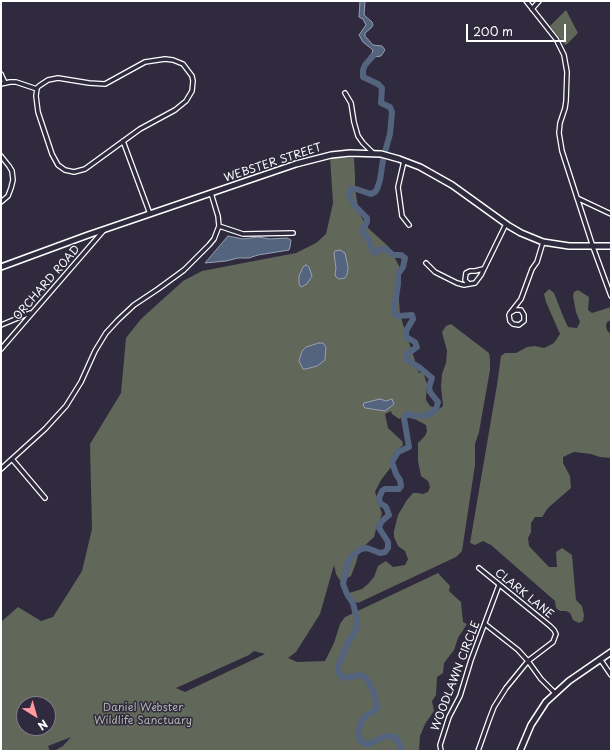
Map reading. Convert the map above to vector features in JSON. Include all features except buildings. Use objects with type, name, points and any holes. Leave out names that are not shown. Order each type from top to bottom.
[{"type":"street","points":[[526,1],[559,43],[566,62],[566,104],[560,122],[559,133],[562,151],[593,247],[611,296]]},
{"type":"street","points":[[532,9],[539,1]]},
{"type":"street","points":[[152,60],[173,60],[183,64],[189,70],[193,81],[192,91],[186,102],[123,141],[85,169],[74,172],[65,170],[55,161],[51,150],[38,112],[36,96],[37,89],[42,83],[58,78],[105,84],[138,65],[152,60]]},
{"type":"street","points":[[1,74],[3,83],[16,82],[37,89]]},
{"type":"street","points":[[345,93],[351,103],[358,136],[374,154]]},
{"type":"street","points":[[123,141],[150,214]]},
{"type":"street","name":"WEBSTER STREET","points":[[1,267],[105,229],[316,158],[339,153],[361,152],[404,161],[420,167],[439,177],[506,224],[521,233],[543,242],[569,246],[611,246]]},
{"type":"street","points":[[1,156],[10,166],[12,171],[11,188],[8,196],[1,202]]},
{"type":"street","points":[[404,161],[398,187],[402,216],[409,225]]},
{"type":"street","points":[[1,469],[45,429],[66,406],[81,382],[95,351],[112,327],[128,310],[173,279],[194,261],[214,239],[219,226],[218,216],[211,193]]},
{"type":"street","points":[[577,198],[611,214]]},
{"type":"street","points":[[426,263],[435,272],[462,285],[477,281],[506,224]]},
{"type":"street","points":[[219,226],[243,234],[293,233]]},
{"type":"street","name":"ORCHARD ROAD","points":[[1,349],[105,229]]},
{"type":"street","points":[[510,313],[515,310],[521,310],[524,315],[524,321],[519,325],[513,324],[509,320],[510,313],[521,299],[532,269],[537,262],[543,242]]},
{"type":"street","points":[[469,284],[465,280],[466,273],[470,270],[478,271],[484,268]]},
{"type":"street","points":[[1,325],[33,312]]},
{"type":"street","points":[[12,459],[45,498]]},
{"type":"street","name":"CLARK LANE","points":[[479,568],[554,630],[556,635],[553,642],[528,661]]},
{"type":"street","name":"WOODLAWN CIRCLE","points":[[441,751],[440,745],[449,717],[460,696],[499,585]]},
{"type":"street","points":[[485,624],[518,650],[541,679],[555,693]]},
{"type":"street","points":[[520,751],[533,721],[542,707],[569,681],[611,652]]},
{"type":"street","points":[[600,660],[611,676]]},
{"type":"street","points":[[478,751],[482,735],[494,707],[528,661]]},
{"type":"green space","points":[[566,10],[578,33],[565,45],[550,26]]},
{"type":"green space","name":"Daniel Webster Wildlife Sanctuary","points":[[330,157],[354,158],[355,189],[359,213],[368,228],[389,247],[400,268],[400,315],[419,373],[423,372],[427,384],[426,400],[430,406],[439,409],[443,406],[441,386],[447,351],[442,332],[446,326],[451,324],[489,353],[490,370],[479,432],[475,444],[475,465],[462,551],[456,557],[358,603],[352,599],[349,593],[362,589],[368,584],[374,577],[378,566],[386,561],[393,567],[405,565],[408,559],[405,551],[398,546],[394,537],[398,515],[413,493],[423,494],[428,492],[430,487],[428,481],[421,476],[418,461],[418,443],[425,436],[427,431],[426,425],[407,415],[399,419],[392,414],[391,411],[385,414],[388,428],[402,441],[403,445],[394,453],[391,467],[381,480],[375,492],[382,514],[374,537],[359,551],[351,576],[341,582],[336,574],[334,565],[320,614],[296,652],[288,658],[297,662],[325,661],[334,643],[340,624],[345,617],[438,573],[450,586],[449,591],[461,602],[463,622],[467,624],[458,638],[454,650],[444,663],[443,673],[437,677],[436,695],[432,701],[434,711],[425,724],[420,736],[419,751],[54,751],[63,746],[71,737],[48,746],[50,751],[1,751],[1,622],[18,607],[41,621],[53,617],[82,571],[92,529],[90,444],[121,393],[126,338],[141,319],[183,281],[202,271],[296,253],[316,243],[326,234],[333,203]],"holes":[[[254,651],[265,654],[185,692],[176,688],[249,655]]]},
{"type":"green space","points":[[549,289],[554,293],[568,327],[577,328],[580,322],[576,312],[573,296],[574,292],[578,290],[589,297],[588,310],[592,313],[611,307],[611,320],[607,322],[606,326],[611,335],[611,458],[574,452],[563,457],[563,463],[570,476],[571,488],[548,508],[542,517],[535,517],[531,523],[531,532],[528,538],[529,546],[549,567],[557,567],[556,552],[562,548],[572,555],[576,600],[582,606],[584,615],[583,621],[579,623],[573,620],[570,613],[560,611],[556,608],[555,601],[491,545],[483,541],[475,545],[470,543],[501,356],[505,353],[516,353],[527,347],[535,346],[544,348],[554,343],[560,334],[544,294]]},
{"type":"water","points":[[360,1],[365,1],[364,15],[372,22],[373,25],[365,33],[365,36],[373,45],[382,46],[385,50],[381,56],[374,57],[369,62],[368,58],[373,50],[363,42],[359,35],[366,25],[363,19],[359,17]]},
{"type":"water","points":[[228,236],[243,239],[258,237],[270,239],[287,238],[291,240],[289,250],[249,258],[238,258],[205,263]]},
{"type":"water","points":[[340,250],[345,253],[348,267],[345,278],[339,279],[335,274],[336,269],[334,253],[335,251]]},
{"type":"water","points":[[306,265],[309,267],[312,276],[307,284],[301,287],[299,284],[299,276],[303,267]]},
{"type":"water","points":[[323,343],[326,347],[325,360],[317,366],[303,369],[299,361],[302,351],[306,347]]},
{"type":"water","points":[[380,399],[386,401],[392,399],[394,404],[385,411],[365,408],[363,406],[364,403]]},
{"type":"waterway","points":[[373,56],[365,65],[363,77],[378,84],[382,88],[381,103],[390,107],[392,112],[390,134],[385,152]]},
{"type":"waterway","points":[[383,160],[380,180],[375,192],[371,194],[356,189],[351,189],[349,194],[354,205],[367,218],[367,222],[362,231],[369,240],[372,250],[375,253],[381,249],[386,249],[393,255],[401,255],[405,258],[403,267],[398,274],[394,310],[395,314],[399,316],[412,315],[413,319],[406,331],[406,337],[415,342],[417,347],[407,354],[407,360],[419,367],[432,378],[429,387],[430,392],[438,402],[436,409],[428,415],[414,416],[407,414],[404,418],[409,447],[398,452],[392,462],[401,486],[399,489],[385,489],[382,491],[379,498],[380,503],[386,507],[389,515],[381,522],[379,528],[388,542],[388,548],[385,552],[380,553],[367,548],[361,549],[352,556],[348,562],[343,584],[353,603],[357,629],[348,642],[338,667],[340,675],[345,678],[361,675],[367,679],[375,695],[376,710],[367,715],[361,722],[358,731],[360,740],[369,744],[386,736],[395,737],[401,746],[399,751]]}]
